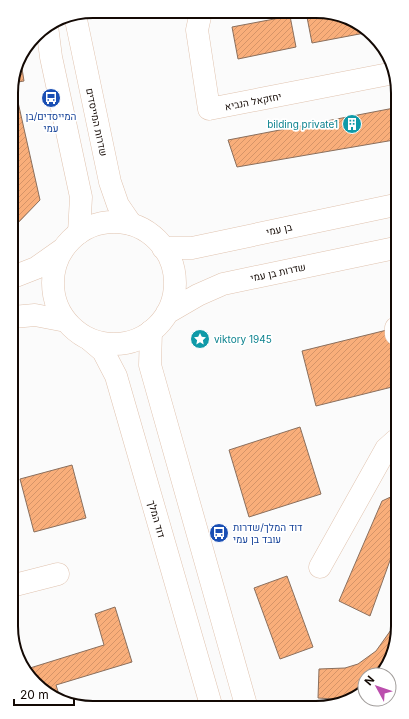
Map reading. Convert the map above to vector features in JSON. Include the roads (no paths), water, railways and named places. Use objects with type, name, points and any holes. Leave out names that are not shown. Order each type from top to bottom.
[{"type":"street","name":"יחזקאל הנביא","points":[[200,18],[197,30],[209,109],[388,74]]},
{"type":"street","name":"שדרות המייסדים","points":[[76,20],[110,182],[118,205],[131,224]]},
{"type":"street","points":[[48,33],[51,57],[80,197],[79,233]]},
{"type":"street","name":"בן עמי","points":[[164,248],[192,248],[391,206]]},
{"type":"street","points":[[18,275],[36,268],[63,249],[79,233],[91,226],[104,223],[131,224],[149,234],[164,248],[172,266],[175,287],[167,313],[151,331],[137,339],[122,344],[106,344],[90,340],[77,332],[66,321],[58,308],[53,293],[53,278],[56,263],[63,249]]},
{"type":"street","name":"שדרות בן עמי","points":[[167,313],[198,295],[223,284],[391,249]]},
{"type":"street","points":[[18,317],[35,315],[66,321]]},
{"type":"street","points":[[151,331],[150,365],[245,701]]},
{"type":"street","name":"דוד המלך","points":[[90,340],[103,351],[116,376],[210,701]]},
{"type":"street","points":[[320,567],[386,449],[391,444]]},
{"type":"street","points":[[18,584],[58,574]]},
{"type":"place","name":"המייסדים/בן עמי","points":[[51,98]]},
{"type":"place","name":"bilding private1","points":[[352,124]]},
{"type":"place","name":"viktory 1945","points":[[200,339]]},
{"type":"place","name":"דוד המלך/שדרות עובד בן עמי","points":[[219,533]]}]
